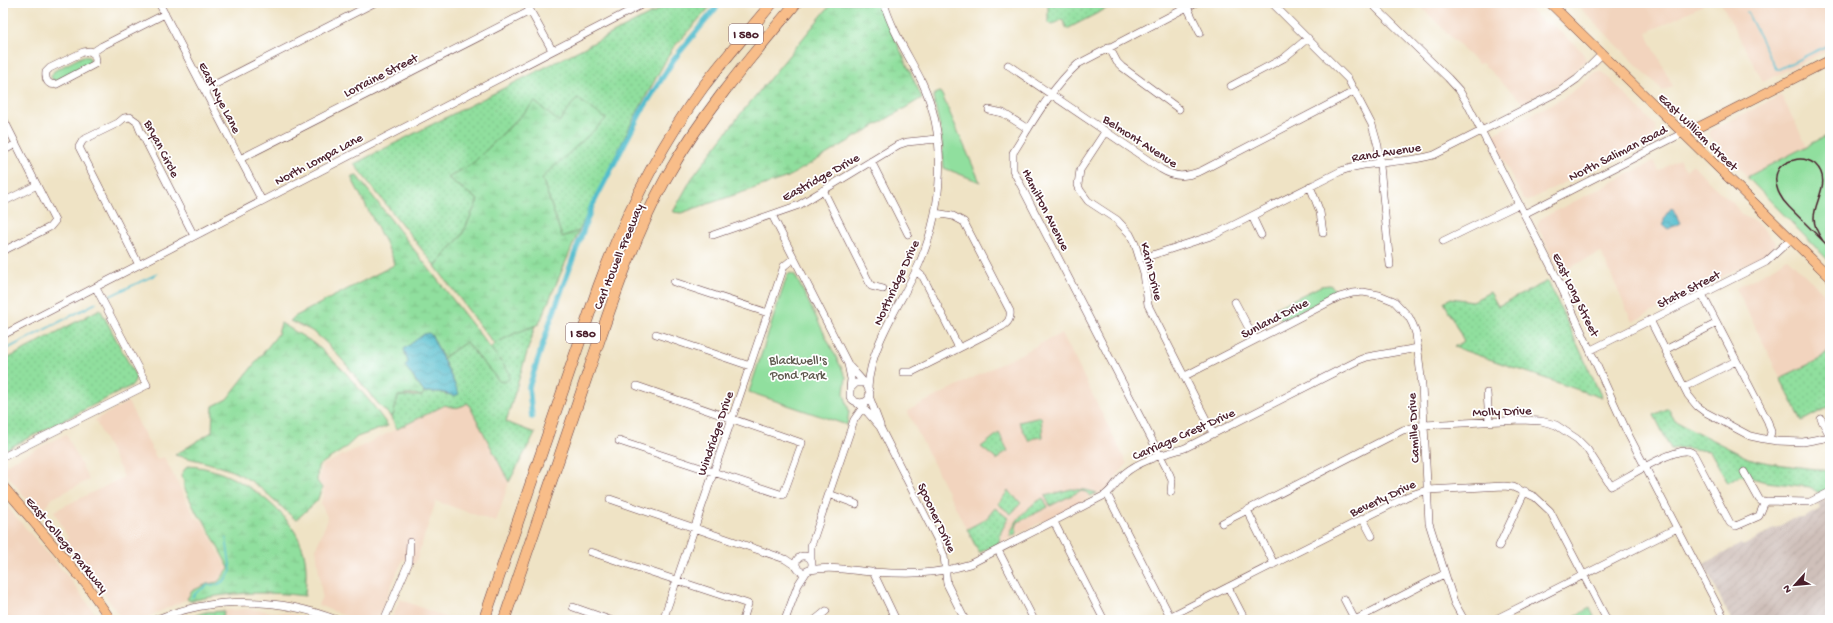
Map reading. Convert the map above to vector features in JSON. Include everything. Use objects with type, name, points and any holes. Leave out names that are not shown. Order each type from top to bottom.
[{"type":"highway","name":"Carl Howell Freeway","points":[[484,620],[601,281],[631,208],[657,158],[698,94],[772,3]]},
{"type":"highway","name":"Carl Howell Freeway","points":[[504,620],[616,291],[645,220],[674,165],[711,108],[737,72],[796,3]]},
{"type":"main road","name":"East William Street","points":[[1550,3],[1830,277]]},
{"type":"main road","name":"North Saliman Road","points":[[1683,133],[1697,128],[1830,60]]},
{"type":"main road","name":"East College Parkway","points":[[3,486],[86,584],[111,620]]},
{"type":"street","name":"East Nye Lane","points":[[159,3],[262,201]]},
{"type":"street","points":[[204,90],[374,3]]},
{"type":"street","points":[[526,3],[552,50]]},
{"type":"street","name":"North Lompa Lane","points":[[3,335],[645,3]]},
{"type":"street","name":"Northridge Drive","points":[[811,560],[811,546],[853,424],[859,385],[872,364],[885,332],[916,271],[926,247],[935,213],[939,176],[937,139],[932,110],[927,93],[892,23],[884,3]]},
{"type":"street","name":"Hamilton Avenue","points":[[1171,492],[1172,481],[1013,170],[1013,153],[1051,94],[1068,72],[1078,64],[1109,47],[1196,3]]},
{"type":"street","points":[[1273,3],[1342,72],[1355,91],[1372,125],[1378,146],[1390,266]]},
{"type":"street","name":"East Long Street","points":[[1371,3],[1459,90],[1482,131],[1559,282],[1627,432],[1724,620]]},
{"type":"street","points":[[1187,7],[1200,33]]},
{"type":"street","name":"Lorraine Street","points":[[240,159],[530,11]]},
{"type":"street","points":[[93,52],[96,61],[90,68],[57,84],[53,85],[47,81],[45,77],[46,72],[50,68],[83,52],[93,52],[165,14]]},
{"type":"street","points":[[1231,86],[1284,58],[1308,38]]},
{"type":"street","points":[[1109,47],[1117,62],[1122,67],[1179,109]]},
{"type":"street","name":"Rand Avenue","points":[[1140,259],[1201,240],[1354,166],[1417,160],[1434,155],[1564,89],[1577,79],[1602,54]]},
{"type":"street","name":"Belmont Avenue","points":[[1008,65],[1105,132],[1171,175],[1176,176],[1188,176],[1201,171],[1355,91]]},
{"type":"street","points":[[990,110],[1003,112],[1028,129]]},
{"type":"street","name":"Bryan Circle","points":[[139,265],[79,147],[83,140],[118,123],[124,118],[130,117],[138,122],[140,130],[194,236]]},
{"type":"street","points":[[3,118],[55,218],[54,224],[3,251]]},
{"type":"street","name":"Karin Drive","points":[[1105,132],[1080,170],[1078,185],[1088,201],[1124,226],[1135,244],[1144,274],[1148,305],[1213,433]]},
{"type":"street","name":"North Saliman Road","points":[[1524,214],[1683,133]]},
{"type":"street","name":"Eastridge Drive","points":[[713,235],[799,205],[898,145],[908,142],[937,139]]},
{"type":"street","points":[[3,151],[16,144]]},
{"type":"street","points":[[871,161],[908,234]]},
{"type":"street","points":[[3,202],[38,185]]},
{"type":"street","points":[[1310,186],[1320,212],[1323,233]]},
{"type":"street","points":[[823,190],[871,286],[883,288]]},
{"type":"street","points":[[1443,241],[1519,204]]},
{"type":"street","points":[[903,372],[912,372],[1006,324],[1009,320],[1010,311],[964,222],[953,216],[935,213]]},
{"type":"street","points":[[772,215],[859,385]]},
{"type":"street","points":[[1252,216],[1261,235]]},
{"type":"street","name":"State Street","points":[[1591,350],[1766,262],[1792,239]]},
{"type":"street","name":"Windridge Drive","points":[[663,620],[784,266],[794,258]]},
{"type":"street","points":[[916,271],[923,277],[959,348]]},
{"type":"street","points":[[674,282],[768,313]]},
{"type":"street","points":[[3,458],[147,385],[96,288]]},
{"type":"street","name":"Sunland Drive","points":[[1185,376],[1339,297],[1358,292],[1378,295]]},
{"type":"street","points":[[1702,294],[1768,422],[1771,432],[1769,440]]},
{"type":"street","name":"Camille Drive","points":[[1378,295],[1394,301],[1409,318],[1416,334],[1424,425],[1429,524],[1454,602],[1464,620]]},
{"type":"street","points":[[1235,302],[1255,340]]},
{"type":"street","points":[[1650,320],[1691,400],[1705,412],[1750,436],[1769,440],[1803,442],[1830,437],[1821,419]]},
{"type":"street","points":[[1665,350],[1717,323]]},
{"type":"street","points":[[656,334],[750,366]]},
{"type":"street","name":"Carriage Crest Drive","points":[[808,571],[826,568],[922,574],[946,571],[970,564],[1107,494],[1125,474],[1159,455],[1185,448],[1359,360],[1367,357],[1418,348]]},
{"type":"street","points":[[1684,387],[1736,361]]},
{"type":"street","points":[[848,364],[851,379],[859,385]]},
{"type":"street","name":"Northridge Drive","points":[[859,385],[872,364]]},
{"type":"street","name":"Northridge Drive","points":[[859,385],[868,398]]},
{"type":"street","points":[[620,441],[783,495],[802,443],[637,386]]},
{"type":"street","points":[[1487,393],[1489,421]]},
{"type":"street","points":[[856,403],[862,403],[868,398]]},
{"type":"street","name":"Spooner Drive","points":[[868,398],[879,419],[880,427]]},
{"type":"street","name":"Northridge Drive","points":[[853,424],[853,409],[856,403]]},
{"type":"street","name":"Spooner Drive","points":[[856,403],[880,427],[937,539],[944,556],[947,584],[965,620]]},
{"type":"street","name":"Molly Drive","points":[[1222,523],[1403,430],[1424,425],[1489,421],[1532,420],[1556,425],[1577,439],[1587,449],[1611,486],[1666,456],[1686,451],[1692,453],[1733,526],[1740,526],[1757,517],[1761,513],[1764,504]]},
{"type":"street","points":[[1744,472],[1758,499],[1764,504],[1770,500],[1810,502],[1830,492]]},
{"type":"street","name":"Beverly Drive","points":[[1163,620],[1171,618],[1228,587],[1408,496],[1427,490],[1513,486],[1535,497],[1550,511],[1608,620]]},
{"type":"street","points":[[1499,546],[1525,491]]},
{"type":"street","points":[[829,494],[856,504]]},
{"type":"street","points":[[1107,494],[1171,618]]},
{"type":"street","points":[[610,499],[785,559],[801,571],[808,571]]},
{"type":"street","points":[[1247,510],[1274,564]]},
{"type":"street","points":[[1363,519],[1372,536]]},
{"type":"street","points":[[1054,522],[1104,620]]},
{"type":"street","points":[[1494,620],[1677,528]]},
{"type":"street","points":[[384,620],[409,562],[410,542]]},
{"type":"street","name":"Northridge Drive","points":[[801,557],[811,546]]},
{"type":"street","points":[[998,550],[1034,620]]},
{"type":"street","points":[[591,552],[748,604],[742,620]]},
{"type":"street","points":[[785,559],[807,556],[811,560],[812,565],[798,585],[785,620]]},
{"type":"street","points":[[798,585],[796,563],[801,557]]},
{"type":"street","name":"Carriage Crest Drive","points":[[811,560],[826,568]]},
{"type":"street","points":[[873,572],[896,620]]},
{"type":"street","points":[[1344,599],[1355,620],[1444,574]]},
{"type":"street","points":[[1228,587],[1245,620]]},
{"type":"street","points":[[155,620],[207,605],[249,602],[301,608],[337,620]]},
{"type":"street","points":[[573,607],[610,620]]},
{"type":"street","points":[[815,620],[826,611]]},
{"type":"shaded area","points":[[1417,3],[1523,3],[1544,23],[1553,25],[1583,52],[1586,60],[1567,79],[1523,103],[1482,63],[1478,64]]},
{"type":"shaded area","points":[[1575,3],[1707,3],[1646,33],[1673,86],[1663,91]]},
{"type":"shaded area","points":[[1721,3],[1830,3],[1830,49],[1763,82]]},
{"type":"shaded area","points":[[1599,71],[1604,73],[1655,125],[1656,132],[1652,138],[1528,201],[1523,199],[1493,139],[1495,133],[1565,97],[1584,83],[1595,72]]},
{"type":"shaded area","points":[[1781,95],[1807,146],[1747,177],[1737,164],[1710,137],[1709,134],[1711,130]]},
{"type":"shaded area","points":[[1679,159],[1686,170],[1693,164],[1711,184],[1733,203],[1742,215],[1756,222],[1775,242],[1775,245],[1764,256],[1632,322],[1601,252],[1561,272],[1537,226],[1540,219],[1654,161],[1659,171]]},
{"type":"shaded area","points":[[1787,258],[1830,299],[1830,349],[1818,360],[1780,378],[1736,288],[1772,269]]},
{"type":"shaded area","points":[[1062,333],[1127,464],[1106,489],[979,554],[907,411]]},
{"type":"shaded area","points":[[128,402],[157,459],[164,457],[195,517],[202,521],[228,570],[218,582],[207,584],[192,591],[187,599],[141,620],[122,620],[97,583],[64,543],[68,538],[54,511],[124,477],[95,420]]},
{"type":"shaded area","points":[[468,403],[509,482],[496,522],[436,501],[415,564],[403,559],[377,620],[354,620],[318,605],[322,596],[316,548],[328,519],[321,504],[324,488],[319,482],[321,466],[445,405],[453,408]]},
{"type":"shaded area","points":[[66,434],[89,480],[53,498],[40,513],[38,513],[4,471],[5,465]]},
{"type":"shaded area","points":[[1830,497],[1830,620],[1731,620],[1704,564],[1741,544],[1743,546],[1792,519],[1803,518],[1820,509],[1818,503]]},
{"type":"shaded area","points":[[3,502],[70,579],[100,620],[3,620]]},
{"type":"shaded area","points":[[400,599],[415,605],[452,620],[391,620]]},
{"type":"shaded area","points":[[248,609],[293,614],[314,620],[177,620],[206,612]]},
{"type":"green space","points":[[672,3],[703,3],[710,7],[672,49],[633,120],[579,231],[562,237],[542,178],[605,119],[577,99],[559,122],[535,102],[473,163],[448,178],[478,200],[462,235],[435,266],[354,164]]},
{"type":"green space","points":[[832,3],[879,3],[922,98],[788,177],[681,213],[673,212],[692,178],[738,117]]},
{"type":"green space","points":[[1048,3],[1117,3],[1067,29],[1062,19],[1052,25],[1048,23]]},
{"type":"green space","points":[[83,56],[89,57],[91,62],[55,82],[53,81],[51,76],[54,71]]},
{"type":"green space","points":[[940,92],[980,182],[944,168],[941,132],[933,97],[935,94]]},
{"type":"green space","points":[[577,98],[606,119],[542,178],[562,237],[579,231],[539,324],[494,344],[435,266],[462,235],[478,200],[448,178],[473,163],[535,102],[559,122]]},
{"type":"green space","points":[[1830,134],[1830,262],[1747,177]]},
{"type":"green space","points":[[357,176],[509,372],[509,379],[505,382],[499,381],[466,342],[443,358],[432,336],[404,349],[408,362],[406,364],[415,381],[424,392],[422,396],[414,394],[398,396],[393,416],[390,416],[326,342],[312,331],[290,321],[294,317],[394,265],[392,256],[351,177]]},
{"type":"green space","name":"Blackwell's Pond Park","points":[[790,273],[795,275],[846,377],[844,393],[849,411],[847,425],[749,392],[787,276]]},
{"type":"green space","points":[[1548,281],[1602,398],[1454,347],[1464,341],[1444,302],[1451,298],[1473,301],[1490,292],[1498,306]]},
{"type":"green space","points":[[1321,286],[1332,286],[1337,293],[1282,321],[1275,308]]},
{"type":"green space","points":[[100,309],[136,377],[133,385],[3,451],[3,361]]},
{"type":"green space","points":[[281,323],[321,349],[344,371],[372,404],[388,426],[357,437],[344,449],[318,466],[317,481],[322,488],[317,501],[296,520],[263,490],[233,471],[175,455],[212,432],[213,406],[227,399],[278,334]]},
{"type":"green space","points":[[535,326],[506,422],[535,433],[509,482],[468,403],[457,407],[445,405],[397,429],[390,416],[393,416],[398,396],[422,396],[424,392],[441,392],[447,395],[456,387],[443,358],[466,342],[499,381],[509,372],[490,348],[505,337]]},
{"type":"green space","points":[[1830,349],[1830,406],[1802,421],[1780,378],[1818,360]]},
{"type":"green space","points":[[1668,408],[1675,421],[1748,458],[1769,463],[1830,471],[1830,489],[1820,494],[1810,487],[1766,482],[1741,475],[1728,483],[1710,451],[1686,448],[1671,449],[1654,415]]},
{"type":"green space","points":[[1041,417],[1043,437],[1034,438],[1029,441],[1019,422]]},
{"type":"green space","points":[[999,433],[1008,451],[1002,454],[997,460],[981,447]]},
{"type":"green space","points":[[187,466],[203,468],[221,473],[238,481],[271,504],[284,517],[295,532],[304,553],[306,572],[305,596],[276,593],[248,593],[190,601],[187,599],[192,591],[207,584],[218,582],[229,568],[203,519],[197,514],[184,487],[184,482],[181,475]]},
{"type":"green space","points":[[1071,489],[1086,490],[1097,493],[1090,496],[1086,492],[1080,491],[1050,506],[1045,496]]},
{"type":"green space","points":[[1008,491],[1021,503],[1011,514],[998,504]]},
{"type":"green space","points":[[1043,498],[1048,507],[1018,522],[1016,527],[1017,533],[1010,537],[1014,525],[1022,514]]},
{"type":"green space","points":[[995,508],[1008,518],[1001,532],[999,543],[979,553],[967,529],[986,519]]},
{"type":"green space","points":[[1590,608],[1595,619],[1567,620]]},
{"type":"green space","points":[[224,611],[223,620],[195,620],[196,615],[206,612]]},
{"type":"water","points":[[1672,207],[1680,223],[1668,229],[1663,225],[1665,216]]},
{"type":"water","points":[[429,333],[432,336],[459,394],[454,396],[441,392],[424,392],[405,366],[408,362],[404,349],[424,334]]},
{"type":"waterway","points":[[532,417],[529,387],[549,325],[592,206],[641,112],[674,59],[720,3]]},
{"type":"waterway","points":[[1747,12],[1776,69],[1779,69],[1830,44]]},
{"type":"waterway","points":[[110,296],[157,274]]},
{"type":"waterway","points":[[3,351],[96,303]]},
{"type":"waterway","points":[[192,597],[208,585],[217,585],[225,580],[231,571],[226,538]]},
{"type":"railway","points":[[1823,241],[1821,238],[1819,236],[1814,218],[1823,184],[1820,170],[1810,161],[1797,159],[1785,163],[1780,168],[1776,180],[1780,194],[1789,207],[1830,248]]}]
